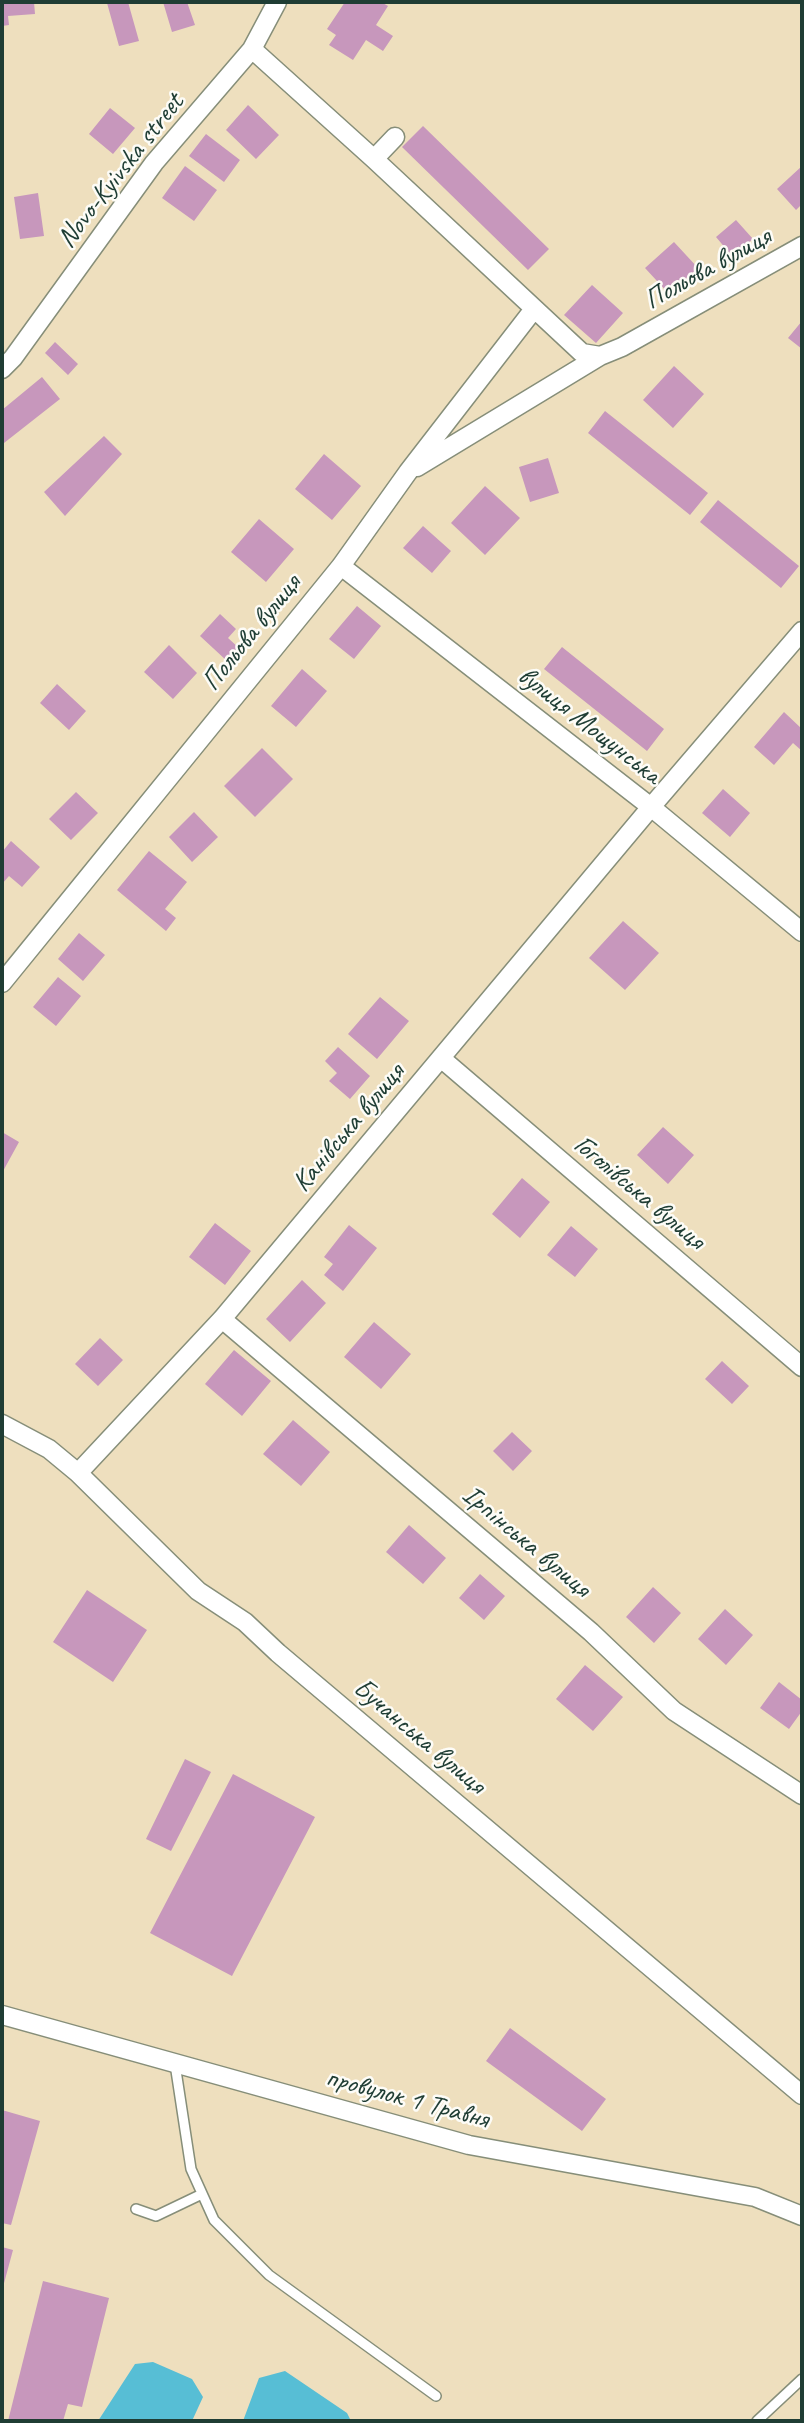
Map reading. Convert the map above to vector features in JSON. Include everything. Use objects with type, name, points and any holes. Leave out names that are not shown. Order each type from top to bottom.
[{"type":"street","name":"Novo-Kyivska street","points":[[2,369],[13,358],[154,163],[252,49],[277,2]]},
{"type":"street","points":[[252,49],[582,353],[600,356]]},
{"type":"street","points":[[374,159],[396,137]]},
{"type":"street","name":"Польова вулиця","points":[[408,472],[600,356],[622,347],[802,246]]},
{"type":"street","name":"Польова вулиця","points":[[2,983],[341,566],[408,472],[534,309]]},
{"type":"street","name":"вулиця Мощунська","points":[[341,566],[651,807],[802,932]]},
{"type":"street","name":"Канівська вулиця","points":[[78,1473],[222,1319],[802,631]]},
{"type":"street","name":"Гоголівська вулиця","points":[[442,1059],[802,1367]]},
{"type":"street","name":"Ірпінська вулиця","points":[[222,1319],[592,1632],[674,1711],[802,1795]]},
{"type":"street","name":"Бучанська вулиця","points":[[2,1424],[49,1449],[78,1473],[198,1591],[245,1622],[802,2095]]},
{"type":"street","name":"провулок 1 Травня","points":[[2,2015],[469,2145],[755,2197],[802,2216]]},
{"type":"lane","points":[[175,2062],[191,2169],[214,2220],[269,2276],[436,2396]]},
{"type":"lane","points":[[136,2209],[156,2216],[202,2194]]},
{"type":"lane","points":[[757,2421],[802,2379]]},
{"type":"water","points":[[153,2362],[192,2379],[203,2397],[192,2421],[98,2421],[135,2364]]},
{"type":"water","points":[[285,2371],[347,2413],[351,2421],[243,2421],[259,2378]]},
{"type":"building","points":[[2,2],[34,2],[35,14],[8,16],[9,25],[2,26]]},
{"type":"building","points":[[128,2],[139,41],[119,46],[107,3]]},
{"type":"building","points":[[163,2],[187,2],[195,25],[172,32]]},
{"type":"building","points":[[345,2],[381,2],[388,6],[376,25],[393,36],[383,51],[366,40],[353,60],[329,45],[336,35],[327,29]]},
{"type":"building","points":[[248,105],[279,135],[256,159],[226,130]]},
{"type":"building","points":[[110,108],[135,128],[113,154],[89,134]]},
{"type":"building","points":[[423,126],[549,249],[528,270],[402,147]]},
{"type":"building","points":[[206,134],[240,160],[224,182],[189,156]]},
{"type":"building","points":[[185,166],[217,190],[194,221],[162,198]]},
{"type":"building","points":[[802,166],[802,204],[796,210],[777,189]]},
{"type":"building","points":[[38,193],[44,236],[20,239],[14,197]]},
{"type":"building","points":[[736,220],[753,239],[732,256],[716,237]]},
{"type":"building","points":[[674,242],[698,268],[669,294],[645,268]]},
{"type":"building","points":[[592,285],[623,313],[596,343],[564,315]]},
{"type":"building","points":[[802,321],[802,349],[788,338]]},
{"type":"building","points":[[55,342],[78,364],[68,375],[45,353]]},
{"type":"building","points":[[674,366],[704,394],[673,428],[643,400]]},
{"type":"building","points":[[42,377],[60,399],[4,443],[2,410]]},
{"type":"building","points":[[605,411],[708,493],[690,515],[588,433]]},
{"type":"building","points":[[104,436],[122,454],[65,516],[44,492]]},
{"type":"building","points":[[324,454],[361,486],[332,520],[295,489]]},
{"type":"building","points":[[548,458],[559,493],[530,502],[519,467]]},
{"type":"building","points":[[485,486],[520,518],[485,555],[451,523]]},
{"type":"building","points":[[718,500],[799,566],[781,588],[700,522]]},
{"type":"building","points":[[259,519],[294,549],[266,582],[231,552]]},
{"type":"building","points":[[423,526],[451,551],[432,573],[403,548]]},
{"type":"building","points":[[357,606],[381,626],[354,659],[329,639]]},
{"type":"building","points":[[220,614],[236,629],[228,638],[239,648],[227,661],[200,636]]},
{"type":"building","points":[[169,645],[197,673],[173,699],[144,672]]},
{"type":"building","points":[[562,647],[664,729],[647,751],[544,669]]},
{"type":"building","points":[[302,669],[327,691],[296,727],[271,706]]},
{"type":"building","points":[[57,684],[86,711],[69,730],[40,703]]},
{"type":"building","points":[[784,712],[802,729],[802,751],[793,743],[774,765],[754,747]]},
{"type":"building","points":[[262,748],[293,779],[255,817],[224,786]]},
{"type":"building","points":[[723,789],[750,813],[730,837],[702,813]]},
{"type":"building","points":[[76,792],[98,813],[71,840],[49,819]]},
{"type":"building","points":[[194,812],[218,837],[192,862],[169,837]]},
{"type":"building","points":[[11,841],[40,867],[22,887],[9,876],[2,884],[2,852]]},
{"type":"building","points":[[149,851],[187,882],[165,909],[176,918],[166,931],[117,890]]},
{"type":"building","points":[[623,921],[659,953],[625,990],[589,958]]},
{"type":"building","points":[[79,933],[105,955],[83,981],[58,959]]},
{"type":"building","points":[[58,977],[81,996],[56,1026],[33,1007]]},
{"type":"building","points":[[380,997],[409,1021],[377,1059],[348,1034]]},
{"type":"building","points":[[338,1047],[370,1076],[350,1099],[329,1081],[337,1073],[325,1061]]},
{"type":"building","points":[[663,1127],[694,1155],[668,1184],[637,1155]]},
{"type":"building","points":[[2,1132],[19,1142],[2,1173]]},
{"type":"building","points":[[522,1178],[550,1202],[520,1238],[492,1214]]},
{"type":"building","points":[[215,1223],[251,1251],[225,1285],[189,1257]]},
{"type":"building","points":[[349,1225],[377,1248],[343,1291],[324,1275],[333,1264],[324,1257]]},
{"type":"building","points":[[571,1226],[598,1249],[575,1277],[547,1255]]},
{"type":"building","points":[[302,1280],[326,1303],[290,1342],[266,1319]]},
{"type":"building","points":[[374,1322],[411,1354],[381,1389],[344,1357]]},
{"type":"building","points":[[100,1338],[123,1360],[98,1386],[75,1364]]},
{"type":"building","points":[[234,1350],[271,1381],[242,1416],[205,1384]]},
{"type":"building","points":[[722,1361],[749,1386],[732,1404],[705,1379]]},
{"type":"building","points":[[293,1420],[330,1452],[301,1486],[263,1454]]},
{"type":"building","points":[[512,1432],[532,1451],[513,1471],[493,1451]]},
{"type":"building","points":[[409,1525],[446,1558],[423,1584],[386,1552]]},
{"type":"building","points":[[480,1574],[505,1596],[484,1620],[459,1598]]},
{"type":"building","points":[[653,1587],[681,1613],[654,1643],[626,1617]]},
{"type":"building","points":[[87,1590],[147,1630],[113,1682],[53,1642]]},
{"type":"building","points":[[725,1609],[753,1635],[726,1665],[698,1639]]},
{"type":"building","points":[[585,1665],[623,1697],[593,1731],[556,1699]]},
{"type":"building","points":[[779,1682],[802,1700],[802,1711],[789,1729],[760,1708]]},
{"type":"building","points":[[185,1759],[211,1772],[171,1851],[146,1839]]},
{"type":"building","points":[[233,1774],[315,1817],[232,1976],[150,1933]]},
{"type":"building","points":[[510,2028],[606,2099],[582,2131],[486,2061]]},
{"type":"building","points":[[2,2110],[40,2121],[11,2225],[2,2223]]},
{"type":"building","points":[[2,2247],[13,2250],[3,2287],[2,2287]]},
{"type":"building","points":[[43,2281],[109,2298],[82,2407],[68,2404],[63,2421],[8,2421]]}]
